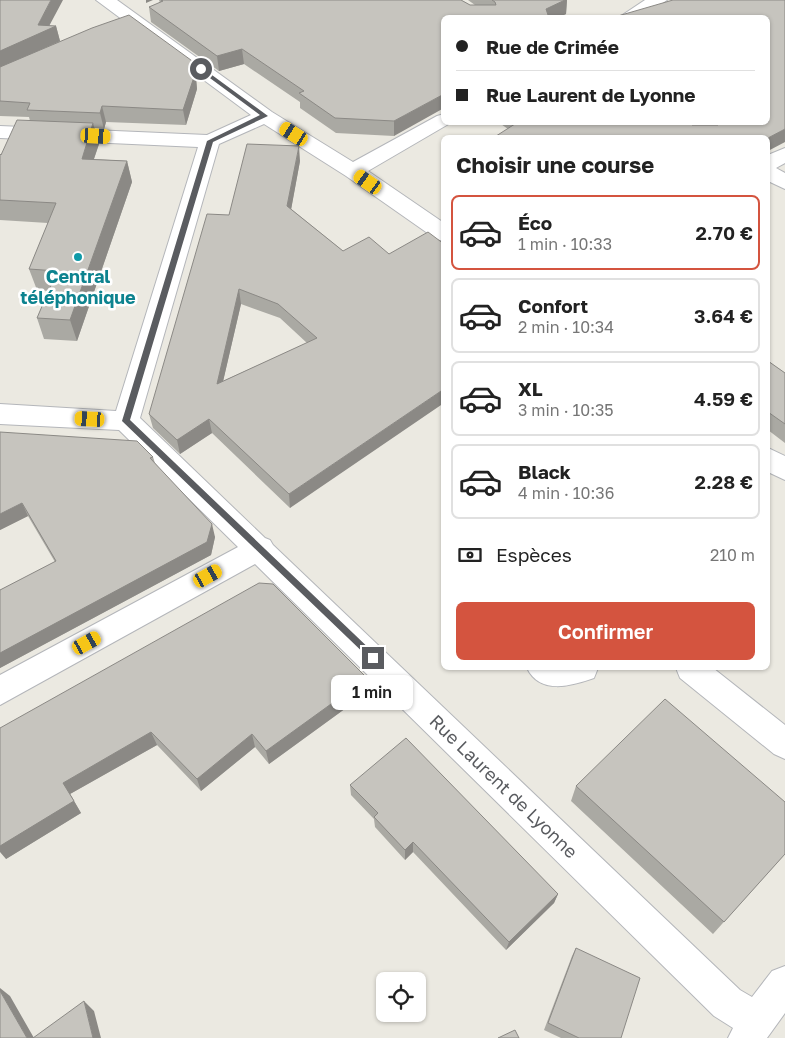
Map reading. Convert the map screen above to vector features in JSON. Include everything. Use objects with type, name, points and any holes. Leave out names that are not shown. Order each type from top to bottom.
[{"type":"street","points":[[105,0],[265,116],[353,171],[441,232]]},
{"type":"street","points":[[632,15],[658,0]]},
{"type":"street","points":[[0,132],[210,141],[265,116]]},
{"type":"street","points":[[353,171],[441,122]]},
{"type":"street","points":[[0,414],[126,421],[210,141]]},
{"type":"street","points":[[770,163],[785,154]]},
{"type":"street","points":[[770,174],[785,182]]},
{"type":"street","name":"Rue Laurent de Lyonne","points":[[126,421],[260,548],[727,1003],[751,1030]]},
{"type":"street","points":[[770,459],[785,470]]},
{"type":"street","points":[[0,691],[260,548]]},
{"type":"street","points":[[545,670],[551,674],[571,673],[578,670]]},
{"type":"street","points":[[693,670],[785,744]]},
{"type":"street","points":[[751,1030],[785,984]]},
{"type":"building","points":[[0,0],[51,0],[38,25],[56,26],[0,51]]},
{"type":"building","points":[[161,0],[461,0],[470,5],[496,5],[492,0],[565,0],[546,9],[548,15],[441,15],[441,96],[394,121],[335,118],[299,93],[304,91],[242,49],[217,56],[149,7],[163,1]]},
{"type":"building","points":[[673,0],[785,0],[785,129],[770,137],[770,135],[498,135],[513,125],[770,125],[770,15],[621,15]]},
{"type":"building","points":[[129,15],[195,63],[193,63],[195,74],[183,110],[102,106],[100,113],[27,110],[30,103],[0,101],[0,67],[92,28]]},
{"type":"building","points":[[17,120],[93,123],[82,159],[127,161],[70,320],[37,318],[57,271],[29,269],[56,203],[0,200],[0,154]]},
{"type":"building","points":[[247,144],[299,146],[287,206],[343,251],[369,237],[389,254],[428,232],[441,242],[441,391],[289,494],[209,419],[177,440],[149,414],[207,214],[229,215]],"holes":[[[239,289],[278,304],[317,338],[217,384]]]},
{"type":"building","points":[[770,362],[785,373],[785,424],[770,413]]},
{"type":"building","points":[[0,432],[137,441],[153,457],[150,458],[212,524],[207,542],[0,653],[0,590],[56,561],[22,503],[0,514]]},
{"type":"building","points":[[259,583],[273,584],[367,678],[266,751],[252,734],[197,779],[151,732],[63,783],[74,801],[0,846],[0,728]]},
{"type":"building","points":[[665,699],[785,802],[785,854],[724,922],[576,786]]},
{"type":"building","points":[[406,738],[558,894],[509,942],[413,842],[405,850],[374,817],[378,813],[350,785]]},
{"type":"building","points":[[576,948],[640,978],[621,1038],[579,1038],[548,1023]]},
{"type":"building","points":[[0,991],[27,1038],[0,1038]]},
{"type":"building","points":[[84,1001],[93,1038],[33,1038]]},
{"type":"building","points":[[515,1030],[519,1038],[498,1038]]},
{"type":"place","name":"Central téléphonique","points":[[78,257]]},
{"type":"route","points":[[201,69],[265,116],[210,141],[126,421],[373,658]]}]
